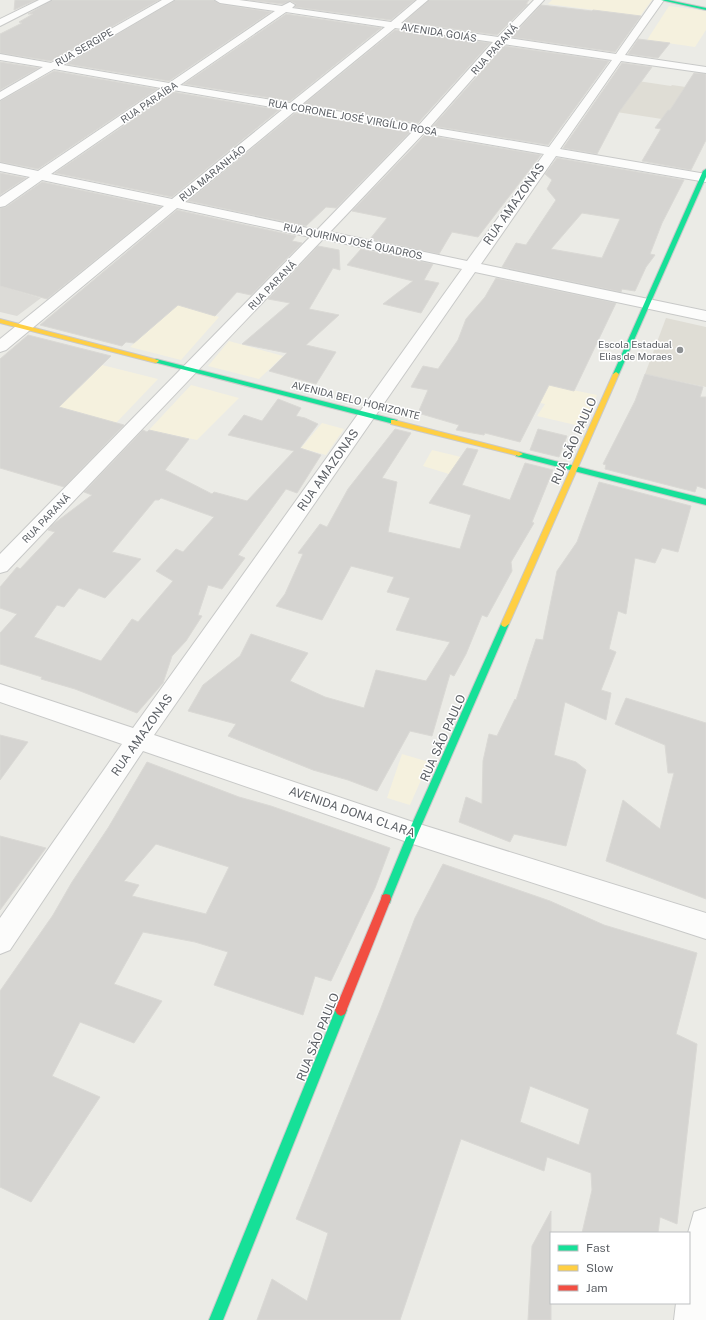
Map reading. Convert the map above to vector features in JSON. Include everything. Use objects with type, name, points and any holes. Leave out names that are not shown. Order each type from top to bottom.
[{"type":"street","points":[[0,23],[46,0]]},
{"type":"street","name":"RUA SERGIPE","points":[[0,97],[169,0]]},
{"type":"street","name":"AVENIDA GOIÁS","points":[[220,0],[706,70]]},
{"type":"street","name":"RUA PARAÍBA","points":[[0,203],[298,0]]},
{"type":"street","name":"RUA MARANHÃO","points":[[0,346],[423,0]]},
{"type":"street","name":"RUA PARANÁ","points":[[0,566],[422,129],[500,41],[539,0]]},
{"type":"street","name":"RUA AMAZONAS","points":[[0,941],[138,740],[659,0]]},
{"type":"street","points":[[663,0],[706,9]]},
{"type":"street","name":"RUA CORONEL JOSÉ VIRGÍLIO ROSA","points":[[0,57],[705,176]]},
{"type":"street","name":"RUA QUIRINO JOSÉ QUADROS","points":[[0,167],[706,316]]},
{"type":"street","name":"RUA SÃO PAULO","points":[[216,1320],[414,833],[705,176]]},
{"type":"street","name":"AVENIDA BELO HORIZONTE","points":[[0,321],[706,502]]},
{"type":"street","name":"AVENIDA DONA CLARA","points":[[0,693],[414,833],[706,926]]},
{"type":"street","points":[[691,1320],[706,1224]]},
{"type":"shaded area","points":[[552,0],[652,0],[640,16],[548,4]]},
{"type":"shaded area","points":[[669,6],[706,11],[706,30],[695,47],[647,40]]},
{"type":"shaded area","points":[[618,78],[706,90],[662,119],[597,109]]},
{"type":"shaded area","points":[[0,286],[41,298],[17,316],[0,312]]},
{"type":"shaded area","points":[[178,305],[219,317],[181,360],[130,347]]},
{"type":"shaded area","name":"Escola Estadual Elias de Moraes","points":[[666,318],[706,327],[706,387],[645,374]]},
{"type":"shaded area","points":[[229,341],[283,356],[259,379],[208,366]]},
{"type":"shaded area","points":[[102,365],[158,379],[116,423],[41,402],[79,388]]},
{"type":"shaded area","points":[[524,380],[597,395],[584,427],[537,416],[545,404],[516,397]]},
{"type":"shaded area","points":[[191,385],[239,398],[197,440],[149,430]]},
{"type":"shaded area","points":[[322,423],[344,429],[326,455],[301,448]]},
{"type":"shaded area","points":[[432,450],[461,457],[449,474],[423,466]]},
{"type":"shaded area","points":[[402,754],[429,762],[410,805],[387,798]]},
{"type":"building","points":[[15,0],[36,0],[14,10]]},
{"type":"building","points":[[52,0],[159,0],[51,61],[0,53],[0,34],[22,23],[19,22],[33,14],[28,14]]},
{"type":"building","points":[[175,0],[214,0],[220,4],[271,12],[169,81],[67,64]]},
{"type":"building","points":[[250,0],[415,0],[391,20],[295,7],[296,4],[291,1],[282,4]]},
{"type":"building","points":[[429,0],[529,0],[526,4],[528,4],[497,35],[404,22]]},
{"type":"building","points":[[541,5],[641,16],[615,52],[511,37]]},
{"type":"building","points":[[286,14],[381,28],[290,101],[184,84]]},
{"type":"building","points":[[395,30],[490,43],[418,123],[304,104]]},
{"type":"building","points":[[638,39],[670,43],[658,58],[628,54]]},
{"type":"building","points":[[504,46],[609,61],[548,145],[433,126]]},
{"type":"building","points":[[0,62],[39,68],[0,90]]},
{"type":"building","points":[[622,63],[652,67],[619,112],[597,154],[563,148]]},
{"type":"building","points":[[54,71],[157,89],[38,169],[0,162],[0,101]]},
{"type":"building","points":[[694,73],[706,74],[706,140],[691,170],[642,161],[661,129],[655,128],[668,110],[670,110]]},
{"type":"building","points":[[173,92],[279,110],[172,197],[55,173]]},
{"type":"building","points":[[295,113],[410,132],[336,208],[326,207],[306,226],[188,201]]},
{"type":"building","points":[[425,135],[541,155],[478,237],[452,232],[439,254],[370,239],[387,218],[352,211]]},
{"type":"building","points":[[557,158],[684,180],[662,223],[650,254],[655,255],[646,267],[635,291],[622,289],[621,292],[502,267],[516,243],[526,245],[556,200],[547,189],[552,180],[545,174]],"holes":[[[582,213],[620,219],[602,258],[551,249]]]},
{"type":"building","points":[[0,173],[26,178],[0,195]]},
{"type":"building","points":[[42,182],[161,207],[47,299],[0,286],[0,208],[6,207]]},
{"type":"building","points":[[177,210],[296,236],[292,241],[302,243],[251,295],[237,292],[215,316],[178,305],[134,343],[126,342],[122,346],[40,325]]},
{"type":"building","points":[[318,246],[339,250],[340,270],[333,268],[309,309],[339,315],[306,345],[336,352],[316,384],[269,371],[287,353],[242,344],[290,303],[268,299]]},
{"type":"building","points":[[361,249],[433,264],[424,280],[439,283],[421,313],[383,304],[413,281],[347,265]]},
{"type":"building","points":[[496,278],[616,303],[574,391],[549,385],[520,442],[485,433],[484,435],[456,430],[459,425],[418,413],[428,390],[411,387],[423,366],[438,369],[458,340],[466,319],[485,297]]},
{"type":"building","points":[[28,335],[111,356],[59,407],[124,425],[64,487],[0,468],[0,359]]},
{"type":"building","points":[[645,374],[703,387],[700,397],[706,397],[706,489],[697,486],[695,492],[605,469],[606,465],[603,464],[635,401]]},
{"type":"building","points":[[278,399],[301,408],[296,416],[318,424],[300,448],[321,455],[297,493],[286,489],[238,555],[245,558],[222,589],[208,585],[198,615],[202,616],[186,641],[172,656],[163,683],[137,713],[75,689],[41,679],[42,677],[0,664],[0,633],[17,614],[0,608],[0,587],[17,567],[20,569],[55,532],[48,530],[52,525],[92,495],[84,492],[143,430],[189,439],[165,470],[212,494],[214,492],[247,501],[294,451],[228,435],[244,415],[262,421]],"holes":[[[161,498],[214,517],[183,552],[176,549],[156,571],[173,581],[138,622],[132,619],[101,661],[34,637],[57,605],[64,607],[79,588],[105,598],[141,559],[112,552],[155,500],[159,500]]]},
{"type":"building","points":[[395,429],[411,433],[382,478],[397,482],[388,532],[460,549],[471,515],[429,503],[467,448],[478,450],[462,485],[510,500],[525,463],[553,470],[532,522],[534,523],[511,562],[512,571],[487,617],[482,615],[466,654],[454,676],[450,674],[432,736],[410,731],[377,791],[348,780],[313,770],[228,736],[236,724],[188,711],[203,685],[240,656],[251,634],[308,653],[290,681],[325,697],[364,708],[376,670],[426,681],[450,642],[396,630],[410,598],[387,592],[394,577],[351,566],[322,620],[276,606],[285,594],[303,554],[298,553],[320,524],[327,527],[348,489]]},
{"type":"building","points":[[538,429],[567,436],[559,457],[530,450]]},
{"type":"building","points":[[599,482],[691,506],[678,552],[662,548],[655,563],[635,558],[626,614],[618,611],[609,649],[616,652],[601,690],[611,693],[606,720],[565,702],[554,755],[576,762],[586,770],[566,846],[514,834],[510,842],[459,822],[466,797],[482,804],[483,761],[489,734],[497,736],[515,699],[516,700],[536,639],[543,640],[557,571],[577,542]]},
{"type":"building","points":[[626,698],[706,723],[706,899],[606,861],[623,800],[660,829],[674,773],[668,773],[665,745],[615,724]]},
{"type":"building","points":[[0,735],[28,742],[0,780]]},
{"type":"building","points":[[147,762],[239,797],[271,806],[390,848],[375,888],[331,981],[315,976],[303,1015],[214,985],[228,952],[195,942],[143,932],[114,984],[162,1001],[134,1043],[80,1022],[52,1076],[100,1097],[31,1202],[0,1187],[0,991],[53,915],[72,882],[108,828]],"holes":[[[156,844],[229,867],[206,914],[132,896],[139,885],[124,881]]]},
{"type":"building","points":[[0,836],[46,848],[0,910]]},
{"type":"building","points":[[443,864],[550,901],[604,925],[697,953],[676,1034],[697,1044],[677,1224],[660,1217],[658,1232],[582,1232],[592,1190],[591,1173],[547,1157],[544,1171],[461,1139],[400,1320],[257,1320],[272,1279],[307,1301],[328,1233],[296,1219],[381,1008],[415,918]],"holes":[[[530,1086],[589,1109],[579,1145],[520,1122]]]},
{"type":"building","points":[[551,1211],[551,1320],[528,1320],[532,1246]]},
{"type":"traffic: fast","points":[[663,0],[706,9]]},
{"type":"traffic: fast","points":[[616,374],[706,171]]},
{"type":"traffic: fast","points":[[156,361],[394,422]]},
{"type":"traffic: fast","points":[[519,454],[706,502]]},
{"type":"traffic: fast","points":[[386,899],[413,833],[505,624]]},
{"type":"traffic: fast","points":[[216,1320],[341,1010]]},
{"type":"traffic: slow","points":[[0,321],[156,361]]},
{"type":"traffic: slow","points":[[505,624],[616,374]]},
{"type":"traffic: slow","points":[[394,422],[519,454]]},
{"type":"traffic: jam","points":[[341,1010],[386,899]]},
{"type":"place","name":"Escola Estadual Elias de Moraes","points":[[680,350]]}]
